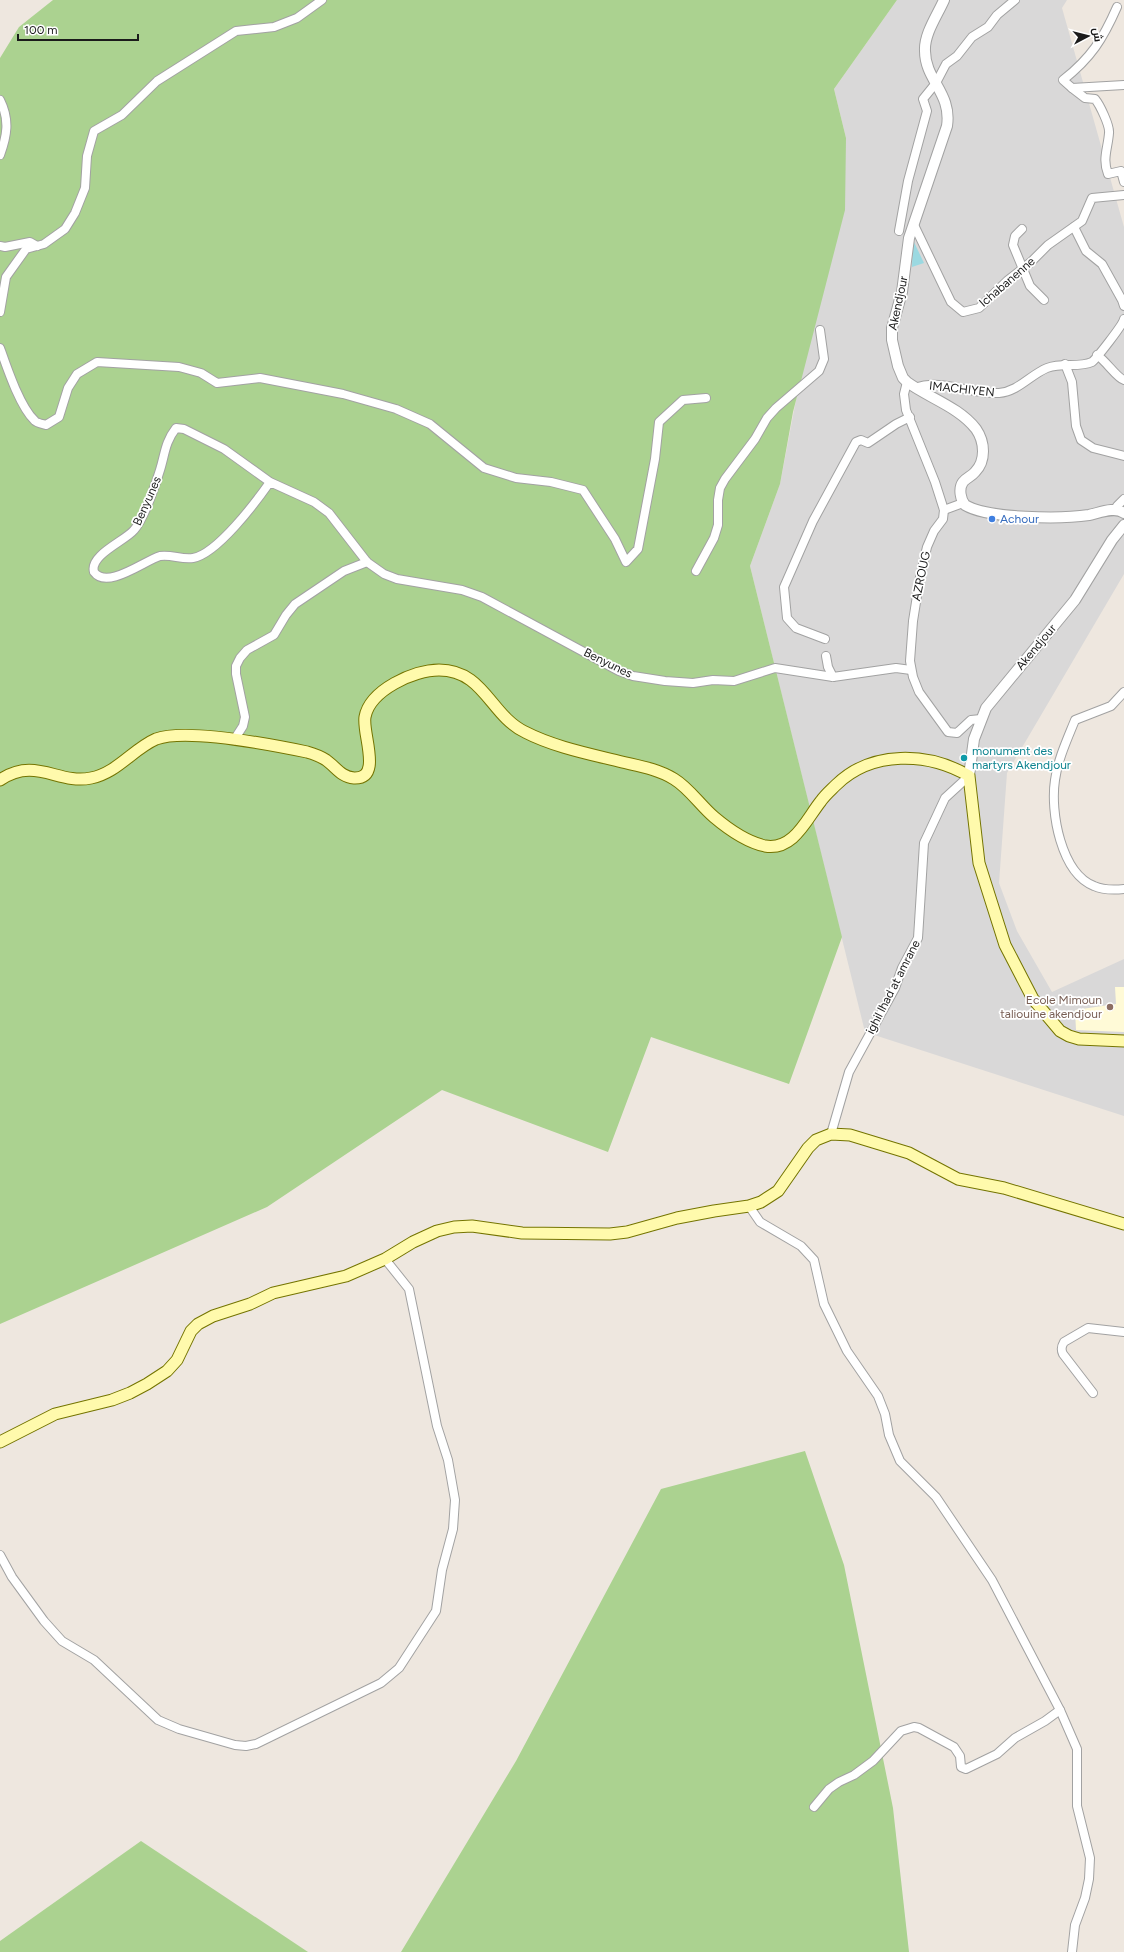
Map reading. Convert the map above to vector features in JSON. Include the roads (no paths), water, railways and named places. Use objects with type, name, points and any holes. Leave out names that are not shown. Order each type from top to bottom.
[{"type":"main road","points":[[0,780],[8,775],[30,769],[75,778],[90,778],[111,770],[156,740],[173,735],[201,736],[234,740],[307,752],[318,755],[327,760],[342,775],[356,778],[363,776],[368,772],[370,764],[364,726],[365,717],[372,701],[396,682],[416,674],[439,670],[462,674],[477,684],[501,714],[513,725],[524,732],[544,740],[596,756],[657,771],[675,779],[713,817],[732,830],[766,846],[787,842],[798,833],[820,801],[837,784],[855,770],[871,764],[896,759],[925,759],[947,765],[969,776],[976,844],[983,878],[1005,945],[1033,999],[1060,1031],[1069,1036],[1124,1041]]},
{"type":"main road","points":[[0,1442],[55,1414],[112,1400],[147,1384],[167,1371],[177,1360],[191,1332],[198,1324],[209,1318],[250,1304],[273,1293],[346,1276],[385,1259],[413,1242],[437,1232],[454,1227],[472,1226],[522,1233],[553,1235],[610,1234],[627,1232],[706,1212],[749,1206],[761,1202],[778,1191],[808,1148],[816,1140],[831,1134],[850,1135],[909,1153],[958,1179],[1004,1188],[1124,1224]]},
{"type":"street","points":[[0,312],[6,277],[26,249],[44,244],[64,229],[75,213],[85,188],[87,156],[94,131],[122,115],[157,82],[236,31],[274,27],[297,18],[322,0]]},
{"type":"street","name":"Akendjour","points":[[911,385],[903,378],[898,366],[892,335],[893,321],[902,292],[909,238],[948,126],[948,107],[927,64],[925,52],[926,40],[944,0]]},
{"type":"street","points":[[899,231],[908,181],[927,111],[923,99],[936,83],[946,64],[957,56],[972,37],[988,27],[997,15],[1015,0]]},
{"type":"street","points":[[1118,7],[1105,35],[1081,66],[1063,80],[1086,98],[1095,99],[1103,109],[1110,131],[1104,158],[1105,167],[1108,174],[1121,171],[1124,182]]},
{"type":"street","points":[[1072,88],[1124,85]]},
{"type":"street","points":[[0,100],[7,118],[8,131],[0,156]]},
{"type":"street","name":"Ichabanenne","points":[[914,225],[951,302],[963,312],[979,308],[1022,267],[1048,245],[1082,221],[1092,198],[1124,195]]},
{"type":"street","points":[[1074,227],[1086,251],[1102,264],[1124,306]]},
{"type":"street","points":[[1022,229],[1015,236],[1013,245],[1030,286],[1038,296],[1044,300]]},
{"type":"street","points":[[0,246],[5,247],[30,242],[37,246]]},
{"type":"street","name":"IMACHIYEN","points":[[911,385],[935,384],[975,391],[1000,393],[1019,386],[1045,369],[1065,364],[1089,363],[1094,361],[1097,355],[1116,334],[1124,319]]},
{"type":"street","points":[[696,571],[714,538],[718,525],[718,500],[720,488],[725,479],[772,413],[819,371],[824,359],[820,330]]},
{"type":"street","points":[[0,348],[14,386],[28,412],[36,422],[46,425],[59,417],[68,388],[77,374],[97,362],[179,367],[201,373],[217,383],[260,378],[343,394],[396,409],[430,424],[484,468],[516,478],[551,482],[583,490],[615,539],[626,562],[638,549],[655,459],[659,422],[683,400],[706,398]]},
{"type":"street","points":[[1097,355],[1106,361],[1119,377],[1124,380]]},
{"type":"street","points":[[1065,364],[1072,382],[1076,426],[1081,440],[1093,448],[1124,456]]},
{"type":"street","points":[[964,503],[944,510],[904,400],[911,385],[953,410],[973,426],[979,434],[983,445],[983,456],[976,471],[963,482],[961,486],[961,495],[964,503],[970,508],[981,512],[1032,517],[1083,516],[1120,511],[1119,503],[1124,499]]},
{"type":"street","points":[[825,639],[796,628],[788,618],[784,587],[813,521],[856,442],[860,440],[868,443],[896,424],[910,417]]},
{"type":"street","name":"Benyunes","points":[[270,482],[246,515],[203,554],[188,558],[167,555],[160,556],[112,578],[102,577],[94,572],[93,567],[96,560],[109,548],[134,530],[142,516],[160,472],[168,438],[176,428],[184,429],[224,449],[270,482],[314,502],[328,513],[367,562],[384,574],[397,579],[441,585],[462,590],[482,598],[619,671],[633,676],[678,683],[713,680],[727,682],[775,668],[833,677],[896,668],[912,670]]},
{"type":"street","name":"AZROUG","points":[[944,510],[943,519],[934,531],[927,547],[920,577],[910,642],[912,670],[919,692],[948,732],[957,734],[971,720],[980,719]]},
{"type":"street","name":"Akendjour","points":[[969,776],[974,739],[980,719],[994,698],[1075,600],[1112,540],[1124,525]]},
{"type":"street","points":[[234,740],[243,726],[245,717],[236,674],[236,666],[240,658],[247,650],[274,635],[286,615],[295,604],[344,571],[367,562]]},
{"type":"street","points":[[826,656],[828,667],[833,677]]},
{"type":"street","points":[[1124,692],[1111,706],[1075,720],[1059,758],[1054,782],[1055,812],[1061,843],[1069,862],[1079,874],[1095,887],[1105,889],[1124,889]]},
{"type":"street","name":"ighil lhad at amrane","points":[[831,1134],[849,1072],[895,988],[902,968],[918,938],[924,843],[945,798],[969,776]]},
{"type":"street","points":[[749,1206],[760,1222],[801,1246],[814,1260],[824,1304],[848,1351],[878,1396],[885,1414],[889,1435],[900,1460],[936,1498],[992,1580],[1060,1710],[1077,1750],[1077,1806],[1090,1858],[1089,1879],[1085,1898],[1075,1925],[1072,1952]]},
{"type":"street","points":[[0,1555],[21,1590],[44,1621],[62,1641],[94,1660],[158,1720],[179,1729],[235,1745],[246,1746],[256,1744],[380,1683],[399,1668],[436,1611],[442,1570],[453,1529],[455,1500],[448,1460],[437,1426],[409,1289],[385,1259]]},
{"type":"street","points":[[1093,1393],[1063,1354],[1061,1350],[1062,1345],[1076,1334],[1088,1328],[1124,1332]]},
{"type":"street","points":[[814,1807],[829,1789],[865,1768],[901,1730],[906,1728],[919,1728],[954,1747],[960,1756],[961,1767],[966,1769],[997,1754],[1015,1738],[1045,1721],[1060,1710]]},
{"type":"water","points":[[913,240],[924,263],[912,267]]},
{"type":"place","name":"Achour","points":[[992,519]]},
{"type":"place","name":"monument des martyrs Akendjour","points":[[964,758]]},
{"type":"place","name":"Ecole Mimoun taliouine akendjour","points":[[1110,1007]]}]
